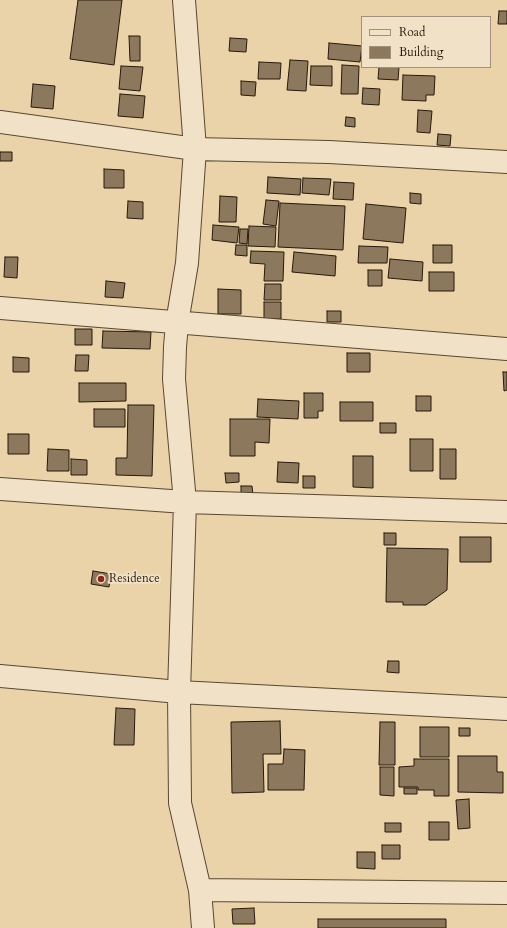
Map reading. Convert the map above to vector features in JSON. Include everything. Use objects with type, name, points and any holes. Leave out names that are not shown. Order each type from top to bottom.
[{"type":"street","points":[[184,0],[195,149],[187,263],[174,347],[174,379],[185,502],[179,692],[180,803],[200,890],[203,928]]},
{"type":"street","points":[[0,122],[195,149],[329,152],[507,162]]},
{"type":"street","points":[[0,308],[507,349]]},
{"type":"street","points":[[0,489],[185,502],[507,512]]},
{"type":"street","points":[[0,676],[179,692],[507,709]]},
{"type":"street","points":[[200,890],[507,893]]},
{"type":"building","points":[[78,0],[122,0],[114,65],[70,59]]},
{"type":"building","points":[[499,11],[507,11],[507,24],[498,24]]},
{"type":"building","points":[[129,36],[140,36],[140,61],[130,61]]},
{"type":"building","points":[[230,38],[247,39],[246,52],[229,51]]},
{"type":"building","points":[[329,43],[361,46],[360,62],[328,59]]},
{"type":"building","points":[[290,60],[308,61],[306,91],[287,90]]},
{"type":"building","points":[[259,62],[281,63],[280,79],[258,79]]},
{"type":"building","points":[[342,65],[359,66],[358,94],[341,94]]},
{"type":"building","points":[[121,66],[143,67],[140,91],[119,89]]},
{"type":"building","points":[[311,66],[332,66],[332,86],[310,85]]},
{"type":"building","points":[[379,68],[399,68],[398,80],[378,79]]},
{"type":"building","points":[[403,75],[435,76],[434,95],[426,95],[426,101],[402,100]]},
{"type":"building","points":[[241,81],[256,82],[255,96],[241,95]]},
{"type":"building","points":[[33,84],[55,86],[53,109],[31,107]]},
{"type":"building","points":[[363,88],[380,89],[379,105],[362,104]]},
{"type":"building","points":[[120,94],[145,96],[143,118],[118,116]]},
{"type":"building","points":[[418,110],[432,111],[430,133],[417,132]]},
{"type":"building","points":[[346,117],[355,118],[355,127],[345,126]]},
{"type":"building","points":[[438,134],[451,135],[450,146],[437,145]]},
{"type":"building","points":[[0,152],[12,152],[12,161],[0,161]]},
{"type":"building","points":[[104,169],[124,170],[124,188],[104,188]]},
{"type":"building","points":[[268,177],[301,179],[300,195],[267,193]]},
{"type":"building","points":[[303,178],[331,179],[329,195],[302,193]]},
{"type":"building","points":[[334,182],[354,183],[353,200],[333,199]]},
{"type":"building","points":[[410,193],[421,194],[421,204],[410,203]]},
{"type":"building","points":[[220,196],[237,197],[236,222],[219,222]]},
{"type":"building","points":[[266,200],[279,201],[276,226],[263,224]]},
{"type":"building","points":[[128,201],[143,202],[143,219],[127,218]]},
{"type":"building","points":[[280,203],[345,206],[343,250],[278,247]]},
{"type":"building","points":[[366,204],[406,208],[403,243],[363,239]]},
{"type":"building","points":[[213,225],[239,227],[237,243],[212,240]]},
{"type":"building","points":[[249,226],[276,227],[275,247],[248,246]]},
{"type":"building","points":[[240,229],[248,229],[247,244],[239,243]]},
{"type":"building","points":[[236,245],[247,245],[247,256],[235,255]]},
{"type":"building","points":[[433,245],[452,245],[452,263],[433,263]]},
{"type":"building","points":[[359,246],[388,247],[387,263],[358,263]]},
{"type":"building","points":[[251,251],[284,252],[283,281],[264,281],[265,264],[250,263]]},
{"type":"building","points":[[294,252],[336,256],[335,276],[292,272]]},
{"type":"building","points":[[5,257],[18,257],[17,278],[4,277]]},
{"type":"building","points":[[390,259],[423,262],[422,281],[388,278]]},
{"type":"building","points":[[368,270],[382,270],[382,286],[368,286]]},
{"type":"building","points":[[429,272],[454,272],[454,291],[429,291]]},
{"type":"building","points":[[106,281],[125,283],[123,298],[105,297]]},
{"type":"building","points":[[265,284],[281,284],[281,300],[264,300]]},
{"type":"building","points":[[218,289],[241,290],[241,314],[218,314]]},
{"type":"building","points":[[264,302],[281,302],[281,319],[264,319]]},
{"type":"building","points":[[327,311],[341,311],[341,322],[327,322]]},
{"type":"building","points":[[75,329],[92,329],[92,345],[75,345]]},
{"type":"building","points":[[103,331],[151,332],[150,349],[102,348]]},
{"type":"building","points":[[347,353],[370,353],[370,372],[347,372]]},
{"type":"building","points":[[76,355],[89,355],[88,371],[75,371]]},
{"type":"building","points":[[13,357],[29,358],[29,372],[13,372]]},
{"type":"building","points":[[503,372],[507,372],[507,390],[504,391]]},
{"type":"building","points":[[79,383],[126,383],[126,401],[79,402]]},
{"type":"building","points":[[304,393],[323,393],[323,411],[318,411],[318,418],[304,418]]},
{"type":"building","points":[[416,396],[431,396],[431,411],[416,411]]},
{"type":"building","points":[[258,399],[299,401],[298,419],[257,417]]},
{"type":"building","points":[[340,402],[373,402],[373,421],[340,421]]},
{"type":"building","points":[[128,405],[154,405],[152,476],[116,475],[116,458],[127,458]]},
{"type":"building","points":[[94,409],[125,409],[125,427],[94,427]]},
{"type":"building","points":[[230,419],[270,419],[269,443],[255,442],[255,456],[230,456]]},
{"type":"building","points":[[380,423],[396,423],[396,433],[380,433]]},
{"type":"building","points":[[8,434],[29,434],[29,454],[8,454]]},
{"type":"building","points":[[410,439],[433,439],[433,471],[410,471]]},
{"type":"building","points":[[48,449],[69,450],[69,471],[47,471]]},
{"type":"building","points":[[440,449],[456,449],[456,479],[440,479]]},
{"type":"building","points":[[353,456],[373,456],[373,488],[353,487]]},
{"type":"building","points":[[71,459],[87,460],[87,475],[71,475]]},
{"type":"building","points":[[278,462],[299,463],[298,483],[277,482]]},
{"type":"building","points":[[225,473],[239,473],[239,482],[226,483]]},
{"type":"building","points":[[303,476],[315,476],[315,488],[303,488]]},
{"type":"building","points":[[241,486],[252,486],[253,495],[241,495]]},
{"type":"building","points":[[384,533],[396,533],[396,545],[384,545]]},
{"type":"building","points":[[460,537],[491,537],[491,562],[460,562]]},
{"type":"building","points":[[387,548],[448,549],[447,590],[426,605],[403,605],[403,602],[386,602]]},
{"type":"building","name":"Residence","points":[[93,571],[111,574],[109,587],[91,584]]},
{"type":"building","points":[[388,661],[399,661],[399,673],[387,672]]},
{"type":"building","points":[[116,708],[135,709],[134,745],[114,745]]},
{"type":"building","points":[[280,721],[281,754],[263,754],[264,792],[232,793],[231,722]]},
{"type":"building","points":[[380,722],[395,722],[395,765],[379,765]]},
{"type":"building","points":[[420,727],[449,727],[449,757],[420,757]]},
{"type":"building","points":[[459,728],[470,728],[470,736],[459,736]]},
{"type":"building","points":[[284,749],[305,750],[304,790],[268,790],[268,764],[283,764]]},
{"type":"building","points":[[458,756],[497,756],[497,772],[503,772],[503,793],[458,792]]},
{"type":"building","points":[[414,759],[449,759],[449,796],[434,796],[434,790],[418,790],[418,787],[399,787],[399,767],[414,766]]},
{"type":"building","points":[[380,767],[394,767],[394,796],[380,795]]},
{"type":"building","points":[[404,788],[417,788],[417,794],[404,794]]},
{"type":"building","points":[[469,799],[470,828],[458,829],[456,800]]},
{"type":"building","points":[[429,822],[449,822],[449,840],[429,840]]},
{"type":"building","points":[[385,823],[401,823],[401,832],[385,832]]},
{"type":"building","points":[[382,845],[400,845],[400,859],[382,859]]},
{"type":"building","points":[[357,852],[375,852],[375,869],[357,868]]},
{"type":"building","points":[[254,908],[255,924],[233,924],[232,909]]},
{"type":"building","points":[[318,919],[446,919],[446,928],[318,928]]},
{"type":"place","name":"Residence","points":[[101,579]]}]
